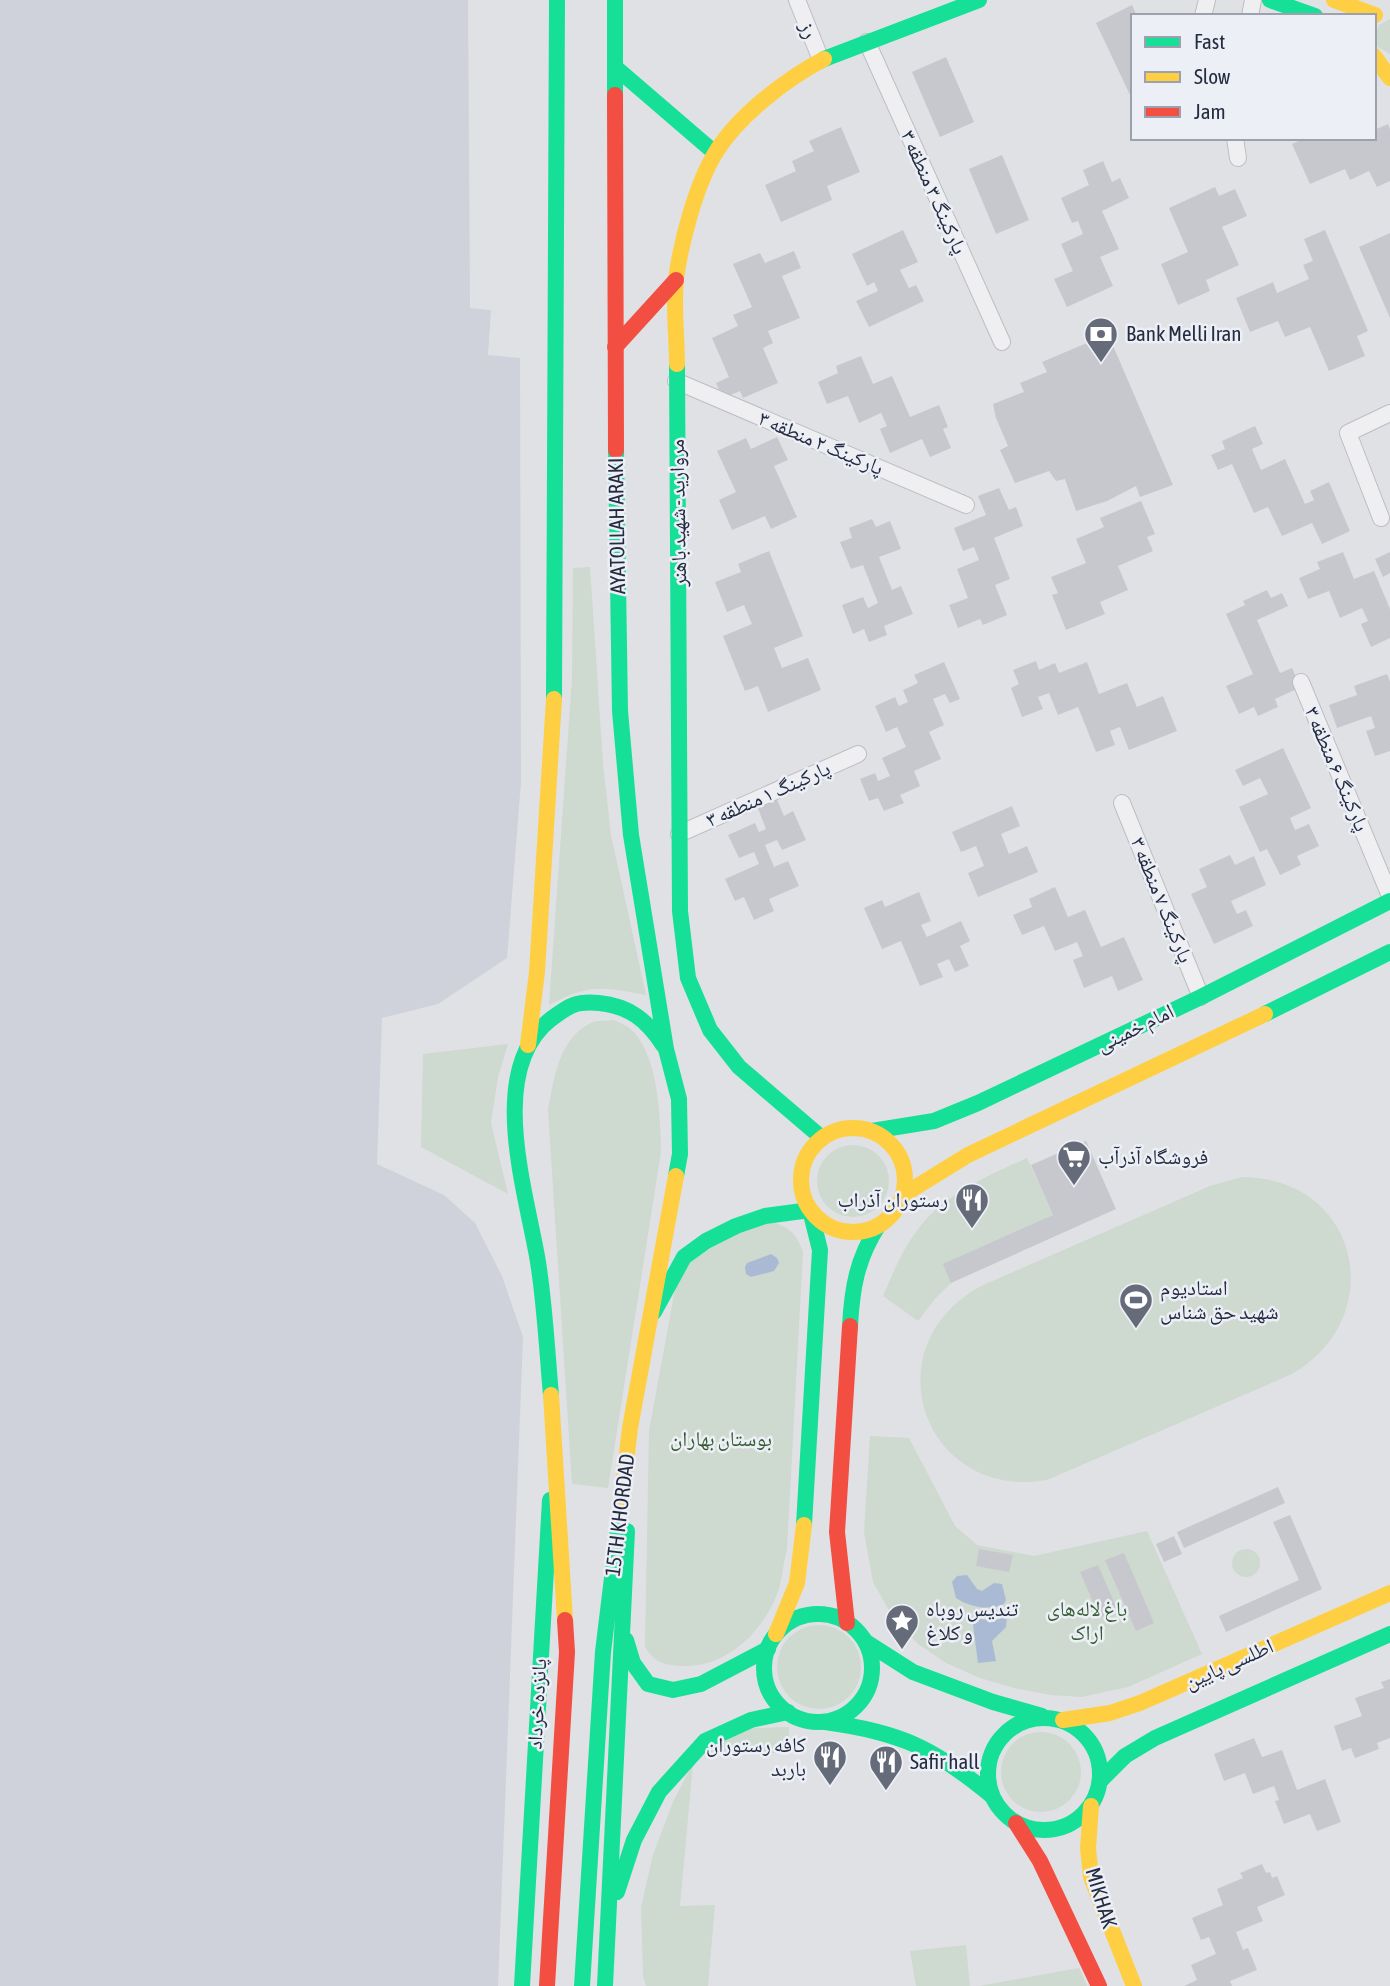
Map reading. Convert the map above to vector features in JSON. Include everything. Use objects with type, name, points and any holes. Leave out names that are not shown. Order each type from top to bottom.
[{"type":"street","points":[[547,1986],[567,1652],[554,1423],[538,1262],[514,1129],[517,1089],[527,1050],[537,972],[554,692],[557,0]]},
{"type":"street","name":"AYATOLLAH ARAKI","points":[[615,0],[615,347],[620,712],[631,835],[666,1049]]},
{"type":"street","name":"رز","points":[[797,0],[821,60]]},
{"type":"street","name":"مروارید - شهید باهنر","points":[[822,1138],[739,1067],[710,1030],[688,978],[680,911],[676,280],[692,207],[715,153],[739,122],[776,91],[821,60],[979,0]]},
{"type":"street","points":[[1270,0],[1309,14]]},
{"type":"street","points":[[1334,0],[1380,13]]},
{"type":"street","name":"پارکینگ ۳ منطقه ۳","points":[[867,42],[1002,342]]},
{"type":"street","points":[[615,67],[715,153]]},
{"type":"street","points":[[1235,140],[1238,158]]},
{"type":"street","points":[[615,347],[676,280]]},
{"type":"street","name":"پارکینگ ۲ منطقه ۳","points":[[676,382],[966,505]]},
{"type":"street","points":[[1381,518],[1348,433],[1390,413]]},
{"type":"street","name":"پارکینگ ۶ منطقه ۳","points":[[1301,682],[1390,896]]},
{"type":"street","name":"پارکینگ ۱ منطقه ۳","points":[[679,834],[858,754]]},
{"type":"street","name":"پارکینگ ۷ منطقه ۳","points":[[1122,803],[1200,997]]},
{"type":"street","name":"امام خمینی","points":[[872,1131],[934,1121],[978,1103],[1200,997],[1390,901]]},
{"type":"street","name":"امام خمینی","points":[[903,1195],[968,1155],[1217,1038],[1390,952]]},
{"type":"street","points":[[527,1050],[537,1030],[547,1021],[569,1005],[584,1002],[619,1005],[639,1017],[655,1032],[666,1049]]},
{"type":"street","name":"15TH KHORDAD","points":[[582,1986],[603,1652],[630,1428],[680,1153],[679,1099],[666,1049]]},
{"type":"street","points":[[651,1318],[684,1257],[706,1241],[736,1226],[765,1216],[810,1210],[827,1225],[848,1233],[864,1232],[890,1217],[903,1195],[905,1180],[899,1158],[886,1139],[872,1131],[846,1128],[822,1138],[805,1158],[802,1171],[801,1185],[810,1210],[820,1250],[803,1545],[797,1583],[768,1649],[765,1666],[767,1684],[775,1700],[788,1712],[804,1720],[862,1727],[927,1748],[992,1796]]},
{"type":"street","points":[[847,1623],[837,1532],[852,1291],[864,1248],[878,1226]]},
{"type":"street","name":"پانزده خرداد","points":[[522,1986],[554,1423]]},
{"type":"street","points":[[605,1986],[624,1633],[630,1428]]},
{"type":"street","name":"اطلسی پایین","points":[[1101,1780],[1125,1756],[1155,1738],[1372,1626],[1390,1593]]},
{"type":"street","points":[[776,1634],[789,1622],[805,1615],[823,1614],[840,1618],[855,1628],[866,1642],[872,1659],[872,1677],[866,1694],[855,1708],[839,1718],[822,1722]]},
{"type":"street","name":"اطلسی پایین","points":[[1063,1720],[1110,1713],[1372,1626]]},
{"type":"street","points":[[624,1633],[633,1663],[648,1684],[673,1690],[701,1684],[768,1649]]},
{"type":"street","points":[[866,1642],[914,1672],[993,1702],[1063,1720],[1080,1729],[1092,1743],[1099,1761],[1101,1780],[1091,1805],[1080,1818],[1065,1827],[1049,1831],[1016,1823],[1001,1812],[992,1796],[987,1777],[989,1759],[997,1742],[1010,1728],[1026,1720],[1045,1716]]},
{"type":"street","points":[[607,1921],[634,1840],[659,1792],[705,1741],[751,1720],[788,1712]]},
{"type":"street","name":"MIKHAK","points":[[1091,1805],[1088,1848],[1091,1877],[1134,1986]]},
{"type":"street","name":"MIKHAK","points":[[1016,1823],[1041,1861],[1100,1986]]},
{"type":"shaded area","points":[[0,0],[468,0],[470,308],[491,310],[488,355],[520,358],[521,782],[507,958],[438,1004],[382,1018],[377,1164],[444,1195],[475,1223],[502,1276],[523,1337],[498,1986],[0,1986]]},
{"type":"green space","points":[[1390,19],[1390,54],[1378,47],[1376,33],[1379,25]]},
{"type":"green space","points":[[590,567],[603,764],[611,835],[646,995],[607,989],[586,990],[549,1005],[572,679],[573,568]]},
{"type":"green space","points":[[613,1020],[628,1027],[638,1037],[652,1067],[660,1121],[661,1152],[608,1488],[572,1484],[548,1109],[560,1060],[572,1039],[591,1023]]},
{"type":"green space","points":[[508,1044],[498,1077],[491,1123],[508,1194],[421,1147],[423,1054]]},
{"type":"green space","points":[[853,1145],[873,1151],[883,1161],[889,1181],[883,1201],[873,1211],[853,1217],[833,1211],[823,1201],[817,1181],[823,1161],[833,1151]]},
{"type":"green space","points":[[1027,1158],[1053,1215],[951,1283],[918,1321],[883,1296],[908,1244],[930,1216],[968,1187]]},
{"type":"green space","name":"استادیوم شهید حق شناس","points":[[1242,1177],[1282,1183],[1313,1200],[1336,1225],[1348,1254],[1350,1287],[1342,1319],[1323,1349],[1292,1374],[1047,1480],[1004,1480],[969,1467],[942,1444],[926,1413],[920,1379],[927,1345],[947,1312],[981,1286],[1210,1186]]},
{"type":"green space","name":"بوستان بهاران","points":[[761,1218],[788,1229],[803,1252],[787,1549],[781,1579],[769,1611],[760,1625],[738,1647],[711,1662],[668,1665],[655,1659],[645,1646],[649,1431],[677,1278],[692,1255]]},
{"type":"green space","name":"باغ لاله‌های اراک","points":[[870,1436],[909,1438],[955,1526],[977,1545],[1034,1556],[1147,1531],[1202,1654],[1128,1687],[1082,1697],[1014,1688],[980,1678],[946,1663],[918,1644],[892,1616],[873,1582],[864,1532]]},
{"type":"green space","points":[[1246,1549],[1256,1553],[1260,1563],[1256,1573],[1246,1577],[1236,1573],[1232,1563],[1236,1553]]},
{"type":"green space","points":[[819,1625],[835,1628],[849,1637],[858,1651],[861,1667],[858,1683],[849,1697],[835,1706],[819,1709],[803,1706],[789,1697],[780,1683],[777,1667],[780,1651],[789,1637],[803,1628]]},
{"type":"green space","points":[[789,1727],[789,1753],[702,1754],[732,1729]]},
{"type":"green space","points":[[1041,1732],[1056,1735],[1069,1744],[1078,1757],[1081,1772],[1078,1787],[1069,1800],[1056,1809],[1041,1812],[1026,1809],[1013,1800],[1004,1787],[1001,1772],[1004,1757],[1013,1744],[1026,1735]]},
{"type":"green space","points":[[693,1763],[680,1906],[715,1905],[708,1986],[646,1986],[643,1975],[641,1907],[653,1855],[673,1802]]},
{"type":"green space","points":[[966,1945],[970,1986],[916,1986],[910,1951]]},
{"type":"green space","points":[[1079,1968],[1087,1986],[979,1986]]},
{"type":"water","points":[[771,1254],[779,1263],[774,1271],[751,1277],[746,1274],[747,1263]]},
{"type":"water","points":[[967,1575],[977,1589],[982,1591],[994,1583],[1002,1584],[1006,1600],[1004,1604],[980,1607],[956,1598],[952,1582],[957,1576]]},
{"type":"water","points":[[972,1617],[991,1621],[1007,1617],[1006,1627],[992,1641],[996,1661],[978,1663]]},
{"type":"building","points":[[1132,5],[1136,14],[1131,14],[1131,97],[1096,23]]},
{"type":"building","points":[[946,57],[974,122],[940,137],[912,72]]},
{"type":"building","points":[[1388,124],[1390,129],[1390,181],[1377,187],[1369,171],[1350,180],[1345,169],[1310,184],[1292,144],[1301,140],[1376,140],[1376,129]]},
{"type":"building","points":[[841,127],[860,172],[827,186],[832,200],[781,222],[765,185],[796,171],[792,161],[814,151],[809,141]]},
{"type":"building","points":[[1002,155],[1029,220],[996,234],[969,169]]},
{"type":"building","points":[[1103,161],[1112,182],[1120,178],[1129,198],[1102,211],[1119,249],[1100,257],[1113,286],[1067,307],[1054,279],[1073,271],[1061,244],[1083,234],[1078,221],[1072,223],[1061,198],[1089,185],[1083,170]]},
{"type":"building","points":[[1215,187],[1219,196],[1235,189],[1247,216],[1222,227],[1239,265],[1206,280],[1210,291],[1178,305],[1161,264],[1188,252],[1169,208]]},
{"type":"building","points":[[903,230],[918,262],[900,270],[909,288],[916,285],[924,301],[869,327],[856,301],[878,291],[874,282],[867,286],[852,254]]},
{"type":"building","points":[[1325,230],[1368,331],[1357,336],[1365,356],[1329,371],[1310,327],[1285,337],[1278,321],[1250,332],[1236,298],[1273,282],[1277,293],[1309,279],[1303,265],[1313,261],[1304,239]]},
{"type":"building","points":[[1390,233],[1390,318],[1359,247]]},
{"type":"building","points":[[794,251],[801,268],[782,276],[800,318],[768,331],[773,343],[763,348],[778,383],[743,398],[740,391],[723,398],[716,383],[729,377],[712,338],[738,326],[733,315],[752,307],[733,264],[760,253],[765,263]]},
{"type":"building","points":[[1108,334],[1173,485],[1140,497],[1136,486],[1107,501],[1076,511],[1065,479],[1056,481],[1049,471],[1015,483],[1000,450],[1008,446],[993,404],[1024,392],[1020,383],[1047,372],[1042,362]]},
{"type":"building","points":[[861,356],[873,384],[892,376],[910,417],[939,405],[948,427],[943,429],[951,448],[930,457],[922,439],[890,453],[880,429],[887,426],[881,413],[859,423],[848,396],[827,404],[818,382],[838,373],[836,366]]},
{"type":"building","points":[[1255,426],[1263,444],[1252,449],[1261,470],[1285,459],[1305,504],[1314,500],[1310,491],[1329,482],[1350,531],[1322,544],[1312,523],[1282,536],[1268,507],[1254,513],[1232,464],[1218,470],[1211,455],[1225,449],[1222,441]]},
{"type":"building","points":[[777,437],[788,460],[774,466],[797,517],[771,529],[765,516],[732,530],[719,500],[736,492],[717,451],[746,438],[751,449]]},
{"type":"building","points":[[999,488],[1009,510],[1016,507],[1023,526],[994,538],[1010,579],[995,585],[1007,615],[983,625],[980,619],[958,628],[949,605],[968,598],[957,569],[979,560],[974,547],[963,551],[954,528],[986,515],[978,496]]},
{"type":"building","points":[[1141,501],[1155,534],[1147,537],[1153,551],[1118,566],[1128,590],[1100,602],[1105,614],[1066,630],[1052,595],[1058,593],[1051,577],[1086,563],[1076,539],[1104,527],[1100,518]]},
{"type":"building","points":[[872,519],[876,527],[890,521],[901,549],[879,557],[892,590],[901,586],[913,614],[884,626],[887,635],[869,642],[864,629],[853,634],[842,605],[863,597],[868,608],[878,603],[863,565],[851,569],[840,542],[852,538],[849,528]]},
{"type":"building","points":[[769,551],[803,636],[774,648],[782,668],[808,658],[821,690],[768,712],[758,686],[745,691],[723,636],[752,624],[744,605],[727,612],[715,582],[741,572],[738,564]]},
{"type":"building","points":[[1343,552],[1354,579],[1374,571],[1390,609],[1390,638],[1371,647],[1361,624],[1368,621],[1362,608],[1340,618],[1329,591],[1308,599],[1299,578],[1320,569],[1317,562]]},
{"type":"building","points":[[1390,552],[1390,573],[1383,577],[1375,559]]},
{"type":"building","points":[[1267,590],[1271,598],[1282,593],[1288,606],[1257,620],[1280,673],[1292,668],[1301,687],[1275,699],[1278,707],[1258,716],[1254,707],[1239,714],[1226,686],[1253,674],[1226,614],[1245,605],[1243,601]]},
{"type":"building","points":[[1036,661],[1039,670],[1055,663],[1059,673],[1087,662],[1099,694],[1127,683],[1137,707],[1163,696],[1177,731],[1129,750],[1120,727],[1110,731],[1115,745],[1096,752],[1078,707],[1058,715],[1049,693],[1038,697],[1043,709],[1022,717],[1011,688],[1019,684],[1013,670]]},
{"type":"building","points":[[944,662],[960,699],[950,703],[945,694],[933,699],[944,725],[929,732],[941,759],[914,771],[920,786],[900,795],[904,803],[884,811],[878,798],[869,801],[860,779],[875,773],[878,781],[890,776],[882,758],[906,747],[897,727],[886,732],[875,706],[895,697],[899,706],[908,702],[903,690],[918,683],[914,675]]},
{"type":"building","points":[[1387,674],[1390,682],[1390,751],[1375,756],[1366,731],[1375,728],[1371,716],[1337,728],[1329,705],[1357,695],[1354,686]]},
{"type":"building","points":[[1283,748],[1311,808],[1290,818],[1295,830],[1309,824],[1319,846],[1297,856],[1301,865],[1280,875],[1267,849],[1260,852],[1239,807],[1268,794],[1260,778],[1243,786],[1235,770]]},
{"type":"building","points":[[776,797],[784,816],[793,811],[806,840],[782,850],[777,840],[765,845],[774,867],[788,861],[799,886],[769,899],[774,911],[754,920],[744,897],[735,901],[725,879],[759,864],[754,852],[739,858],[728,835],[755,823],[759,832],[766,829],[757,806]]},
{"type":"building","points":[[1012,806],[1020,826],[1001,834],[1009,854],[1027,846],[1038,872],[978,897],[968,873],[984,866],[976,846],[961,852],[952,832]]},
{"type":"building","points":[[1230,855],[1235,865],[1254,856],[1266,885],[1231,901],[1237,914],[1246,910],[1253,926],[1214,944],[1191,894],[1207,887],[1199,869]]},
{"type":"building","points":[[1055,887],[1068,917],[1085,910],[1101,947],[1124,937],[1143,980],[1118,991],[1112,976],[1084,988],[1073,960],[1083,956],[1077,942],[1055,951],[1044,926],[1022,935],[1013,915],[1032,907],[1029,899]]},
{"type":"building","points":[[919,892],[931,921],[921,925],[927,937],[961,921],[970,941],[960,946],[969,966],[955,972],[949,959],[937,964],[943,977],[920,986],[901,941],[882,949],[864,908],[882,900],[885,907]]},
{"type":"building","name":"فروشگاه آذرآب","points":[[1086,1141],[1116,1209],[951,1283],[943,1264],[1053,1215],[1031,1165]]},
{"type":"building","points":[[1278,1487],[1285,1503],[1184,1548],[1177,1532]]},
{"type":"building","points":[[1290,1515],[1322,1589],[1226,1632],[1219,1616],[1299,1580],[1273,1522]]},
{"type":"building","points":[[1174,1536],[1182,1554],[1164,1562],[1156,1544]]},
{"type":"building","points":[[979,1549],[1013,1555],[1009,1572],[976,1566]]},
{"type":"building","points":[[1124,1553],[1154,1623],[1136,1631],[1105,1560]]},
{"type":"building","points":[[1098,1565],[1118,1611],[1100,1618],[1080,1572]]},
{"type":"building","points":[[1390,1679],[1390,1738],[1377,1743],[1379,1749],[1355,1758],[1351,1748],[1342,1751],[1334,1726],[1362,1716],[1355,1698],[1384,1688],[1381,1682]]},
{"type":"building","points":[[1254,1738],[1262,1757],[1282,1750],[1297,1790],[1325,1779],[1341,1822],[1317,1831],[1310,1814],[1284,1824],[1275,1801],[1279,1800],[1274,1786],[1253,1794],[1245,1773],[1224,1781],[1214,1754]]},
{"type":"building","points":[[1262,1864],[1272,1878],[1277,1876],[1285,1895],[1257,1907],[1263,1921],[1236,1932],[1243,1950],[1248,1948],[1257,1970],[1230,1981],[1232,1986],[1184,1986],[1197,1980],[1191,1965],[1216,1954],[1209,1937],[1201,1940],[1192,1918],[1223,1905],[1217,1889],[1243,1878],[1240,1873]]},
{"type":"traffic: fast","points":[[554,699],[557,0]]},
{"type":"traffic: fast","points":[[615,0],[615,95]]},
{"type":"traffic: fast","points":[[824,59],[979,0]]},
{"type":"traffic: fast","points":[[1270,0],[1309,14]]},
{"type":"traffic: fast","points":[[615,67],[715,153]]},
{"type":"traffic: fast","points":[[677,364],[680,911],[688,978],[710,1030],[739,1067],[822,1138]]},
{"type":"traffic: fast","points":[[616,450],[620,711],[631,835],[666,1049],[679,1099],[680,1154],[676,1176]]},
{"type":"traffic: fast","points":[[872,1131],[934,1121],[978,1103],[1201,997],[1390,901]]},
{"type":"traffic: fast","points":[[1265,1014],[1390,952]]},
{"type":"traffic: fast","points":[[551,1395],[538,1262],[516,1134],[515,1100],[520,1069],[531,1041],[551,1019],[579,1003],[599,1003],[628,1011],[644,1022],[663,1045]]},
{"type":"traffic: fast","points":[[654,1312],[684,1257],[706,1241],[736,1226],[765,1216],[810,1210],[820,1250],[804,1525]]},
{"type":"traffic: fast","points":[[850,1326],[857,1274],[865,1250],[878,1226]]},
{"type":"traffic: fast","points":[[522,1986],[550,1500]]},
{"type":"traffic: fast","points":[[582,1986],[603,1652],[620,1512]]},
{"type":"traffic: fast","points":[[605,1986],[627,1531]]},
{"type":"traffic: fast","points":[[818,1614],[839,1619],[856,1630],[867,1647],[872,1668],[867,1689],[856,1706],[839,1717],[818,1722],[797,1717],[780,1706],[769,1689],[764,1668],[769,1647],[780,1630],[797,1619],[818,1614]]},
{"type":"traffic: fast","points":[[1101,1780],[1125,1756],[1155,1738],[1390,1634]]},
{"type":"traffic: fast","points":[[626,1640],[633,1663],[648,1684],[673,1690],[701,1684],[768,1649]]},
{"type":"traffic: fast","points":[[866,1642],[913,1672],[993,1702],[1042,1716]]},
{"type":"traffic: fast","points":[[617,1892],[634,1840],[659,1792],[705,1741],[751,1720],[788,1712]]},
{"type":"traffic: fast","points":[[1044,1718],[1066,1722],[1084,1734],[1096,1752],[1100,1774],[1096,1796],[1084,1814],[1066,1826],[1044,1830],[1022,1826],[1004,1814],[992,1796],[988,1774],[992,1752],[1004,1734],[1022,1722],[1044,1718]]},
{"type":"traffic: fast","points":[[825,1722],[875,1731],[915,1745],[952,1766],[992,1796]]},
{"type":"traffic: slow","points":[[1334,0],[1372,14]]},
{"type":"traffic: slow","points":[[677,364],[675,300],[678,264],[690,214],[709,165],[725,138],[750,112],[794,77],[824,59]]},
{"type":"traffic: slow","points":[[1376,59],[1390,78]]},
{"type":"traffic: slow","points":[[528,1045],[537,972],[554,699]]},
{"type":"traffic: slow","points":[[903,1195],[968,1155],[1265,1014]]},
{"type":"traffic: slow","points":[[853,1128],[873,1132],[890,1143],[901,1160],[905,1180],[901,1200],[890,1217],[873,1228],[853,1232],[833,1228],[816,1217],[805,1200],[801,1180],[805,1160],[816,1143],[833,1132],[853,1128]]},
{"type":"traffic: slow","points":[[620,1512],[630,1428],[676,1176]]},
{"type":"traffic: slow","points":[[551,1395],[565,1620]]},
{"type":"traffic: slow","points":[[776,1634],[797,1583],[804,1525]]},
{"type":"traffic: slow","points":[[1063,1720],[1110,1713],[1140,1703],[1390,1593]]},
{"type":"traffic: slow","points":[[1091,1806],[1088,1848],[1091,1877],[1134,1986]]},
{"type":"traffic: jam","points":[[615,95],[616,450]]},
{"type":"traffic: jam","points":[[615,347],[676,280]]},
{"type":"traffic: jam","points":[[847,1623],[837,1532],[850,1326]]},
{"type":"traffic: jam","points":[[547,1986],[567,1652],[565,1620]]},
{"type":"traffic: jam","points":[[1016,1823],[1040,1861],[1099,1986]]},
{"type":"place","name":"Bank Melli Iran","points":[[1101,364]]},
{"type":"place","name":"فروشگاه آذرآب","points":[[1074,1187]]},
{"type":"place","name":"رستوران آذراب","points":[[972,1230]]},
{"type":"place","name":"استادیوم شهید حق شناس","points":[[1136,1330]]},
{"type":"place","name":"تندیس روباه و کلاغ","points":[[902,1651]]},
{"type":"place","name":"کافه رستوران باربد","points":[[830,1787]]},
{"type":"place","name":"Safir hall","points":[[886,1792]]}]
